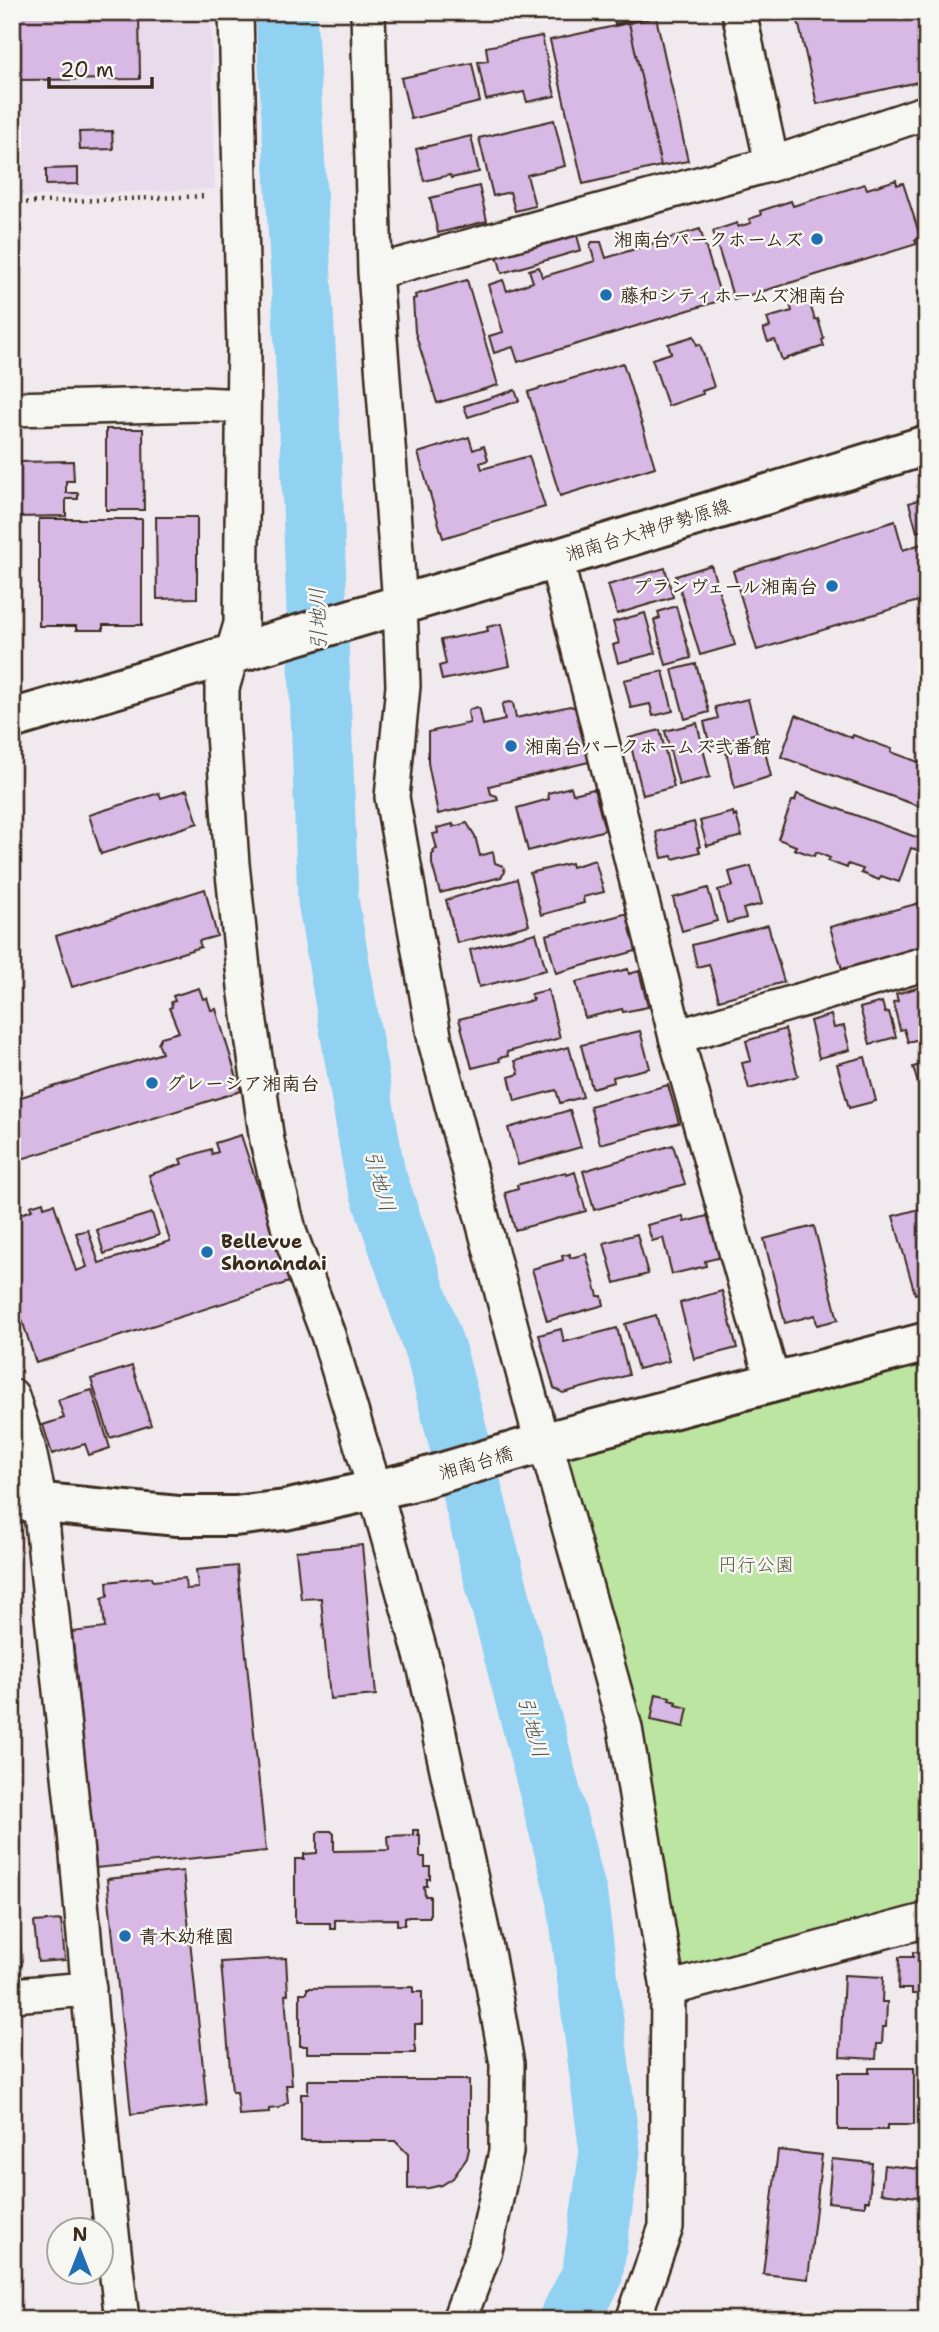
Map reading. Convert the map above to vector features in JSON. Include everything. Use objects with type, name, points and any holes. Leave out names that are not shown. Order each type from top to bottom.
[{"type":"street","points":[[236,12],[244,348],[241,624],[247,649],[222,688],[232,864],[245,987],[268,1141],[290,1234],[328,1335],[393,1486],[428,1682],[488,1957],[507,2064],[506,2152],[485,2250],[458,2320]]},
{"type":"street","points":[[368,12],[384,609],[403,686],[392,797],[435,1041],[542,1443],[551,1462],[625,1728],[668,1989],[666,2227],[633,2320]]},
{"type":"street","points":[[738,12],[772,164]]},
{"type":"street","points":[[375,272],[772,164],[927,113]]},
{"type":"street","points":[[12,409],[201,404],[243,406]]},
{"type":"street","name":"湘南台大神伊勢原線","points":[[384,609],[927,445]]},
{"type":"street","points":[[555,559],[676,1037],[773,1384]]},
{"type":"street","points":[[12,719],[384,609]]},
{"type":"street","points":[[676,1037],[927,963]]},
{"type":"street","name":"湘南台橋","points":[[26,1501],[178,1516],[235,1516],[285,1510],[393,1486],[542,1443],[927,1342]]},
{"type":"street","points":[[12,1396],[28,1446],[26,1501],[75,1832],[103,2155],[122,2320]]},
{"type":"street","points":[[668,1989],[927,1920]]},
{"type":"street","points":[[12,1995],[89,1989]]},
{"type":"path","points":[[12,203],[240,194]]},
{"type":"shaded area","points":[[12,12],[211,12],[215,189],[12,197]]},
{"type":"green space","name":"円行公園","points":[[927,1342],[927,1918],[695,1981],[666,1971],[560,1439]]},
{"type":"building","points":[[12,12],[139,12],[140,79],[12,80]]},
{"type":"building","points":[[613,12],[665,12],[615,24]]},
{"type":"building","points":[[796,12],[927,12],[927,80],[817,104]]},
{"type":"building","points":[[656,17],[688,161],[661,166],[629,23]]},
{"type":"building","points":[[629,23],[661,166],[583,184],[550,40]]},
{"type":"building","points":[[542,36],[555,96],[527,102],[524,92],[486,100],[478,62],[488,61],[486,47]]},
{"type":"building","points":[[472,63],[480,102],[411,119],[401,78]]},
{"type":"building","points":[[554,120],[565,166],[527,175],[535,206],[515,211],[510,192],[493,196],[479,138]]},
{"type":"building","points":[[112,131],[113,149],[80,150],[79,132]]},
{"type":"building","points":[[471,136],[479,172],[424,181],[416,149]]},
{"type":"building","points":[[78,168],[78,184],[46,185],[46,169]]},
{"type":"building","name":"湘南台パークホームズ","points":[[896,180],[897,185],[903,183],[921,239],[915,240],[917,244],[734,300],[713,231],[737,223],[738,227],[751,223],[749,219],[761,215],[760,211],[791,201],[793,206],[865,184],[867,189]]},
{"type":"building","points":[[479,186],[487,221],[438,233],[430,198]]},
{"type":"building","name":"藤和シティホームズ湘南台","points":[[700,229],[722,300],[518,362],[513,347],[494,353],[489,336],[503,332],[488,285],[503,280],[507,291],[533,282],[529,270],[539,267],[542,277],[595,261],[590,246],[592,242],[601,242],[606,258]]},
{"type":"building","points":[[576,232],[581,250],[502,273],[497,255]]},
{"type":"building","points":[[467,280],[498,385],[437,403],[415,332],[413,299],[416,298],[415,295]]},
{"type":"building","points":[[808,298],[815,320],[818,319],[824,346],[782,360],[775,340],[768,342],[763,329],[770,327],[767,318],[792,311],[790,304]]},
{"type":"building","points":[[694,336],[697,345],[700,344],[714,387],[702,391],[703,394],[668,406],[652,359],[671,353],[668,344]]},
{"type":"building","points":[[623,363],[655,467],[560,496],[528,392]]},
{"type":"building","points":[[515,390],[519,401],[468,417],[464,406]]},
{"type":"building","points":[[106,429],[143,429],[144,510],[106,510]]},
{"type":"building","points":[[469,437],[473,450],[484,446],[488,460],[480,463],[482,469],[529,456],[545,507],[443,538],[418,453]]},
{"type":"building","points":[[73,461],[74,481],[66,481],[66,493],[78,493],[78,499],[66,499],[66,516],[16,517],[16,462]]},
{"type":"building","points":[[927,497],[927,529],[917,532],[909,503]]},
{"type":"building","points":[[156,517],[197,517],[197,598],[157,599]]},
{"type":"building","points":[[39,519],[142,519],[142,625],[103,625],[103,630],[76,630],[76,626],[39,626]]},
{"type":"building","name":"プランヴェール湘南台","points":[[895,521],[903,550],[927,542],[927,617],[923,618],[918,601],[757,650],[733,571]]},
{"type":"building","points":[[711,565],[735,645],[700,655],[676,576]]},
{"type":"building","points":[[665,568],[673,597],[617,614],[608,585]]},
{"type":"building","points":[[676,606],[691,658],[666,665],[654,620],[660,618],[658,612]]},
{"type":"building","points":[[645,613],[656,653],[618,663],[613,645],[619,643],[613,622]]},
{"type":"building","points":[[501,624],[510,666],[442,680],[439,666],[446,664],[441,640],[488,631],[487,627]]},
{"type":"building","points":[[696,664],[709,712],[685,719],[672,670]]},
{"type":"building","points":[[663,671],[673,711],[653,716],[650,704],[631,708],[624,680]]},
{"type":"building","points":[[748,699],[757,733],[710,746],[704,722],[718,718],[715,707]]},
{"type":"building","name":"湘南台パークホームズ弐番館","points":[[513,703],[516,718],[570,706],[586,711],[597,760],[489,786],[491,794],[497,796],[498,800],[438,814],[428,763],[428,732],[470,723],[468,712],[477,707],[483,725],[505,720],[502,706]]},
{"type":"building","points":[[796,715],[852,738],[853,735],[892,749],[891,752],[927,765],[927,809],[781,757]]},
{"type":"building","points":[[697,723],[710,777],[679,785],[665,731]]},
{"type":"building","points":[[660,730],[674,787],[643,795],[629,738]]},
{"type":"building","points":[[762,739],[771,776],[735,788],[725,748]]},
{"type":"building","points":[[571,787],[573,794],[594,789],[605,830],[528,851],[517,808],[549,799],[548,793]]},
{"type":"building","points":[[187,790],[198,823],[101,854],[89,815],[159,793],[161,798]]},
{"type":"building","points":[[797,794],[927,841],[927,853],[911,848],[899,882],[881,876],[879,880],[861,873],[863,869],[848,864],[847,868],[828,861],[830,858],[816,852],[814,856],[794,849],[796,846],[778,839]]},
{"type":"building","points":[[733,812],[742,836],[707,846],[700,821]]},
{"type":"building","points":[[694,822],[700,852],[673,859],[672,856],[662,858],[656,832]]},
{"type":"building","points":[[467,823],[475,836],[480,856],[493,852],[495,863],[503,866],[505,872],[501,877],[440,893],[432,864],[433,850],[437,849],[433,834],[438,833],[437,828]]},
{"type":"building","points":[[595,860],[604,892],[583,897],[584,903],[541,915],[530,873],[571,863],[572,867]]},
{"type":"building","points":[[751,866],[762,904],[743,909],[746,918],[727,923],[718,890],[733,886],[729,872]]},
{"type":"building","points":[[517,879],[529,925],[457,943],[446,900]]},
{"type":"building","points":[[708,888],[717,921],[682,931],[673,898]]},
{"type":"building","points":[[205,889],[217,936],[199,941],[201,947],[72,987],[56,936]]},
{"type":"building","points":[[927,901],[927,908],[923,909],[927,921],[927,946],[842,969],[830,927]]},
{"type":"building","points":[[632,912],[643,949],[556,973],[546,935]]},
{"type":"building","points":[[768,925],[784,982],[719,1000],[709,964],[697,967],[692,945]]},
{"type":"building","points":[[536,933],[546,970],[479,987],[470,950]]},
{"type":"building","points":[[628,969],[629,974],[639,971],[648,1007],[623,1012],[622,1009],[585,1018],[576,982]]},
{"type":"building","points":[[927,985],[927,1037],[908,1042],[904,1029],[900,1030],[893,1002],[898,1001],[896,994]]},
{"type":"building","name":"グレーシア湘南台","points":[[199,988],[203,999],[207,998],[211,1010],[216,1009],[241,1091],[12,1162],[12,1074],[15,1075],[21,1097],[162,1053],[158,1043],[161,1037],[179,1032],[169,1008],[172,1007],[171,1002],[175,1001],[173,996]]},
{"type":"building","points":[[548,990],[560,1038],[507,1052],[508,1056],[499,1058],[500,1061],[472,1068],[459,1019],[533,1000],[531,994]]},
{"type":"building","points":[[882,1002],[885,1013],[889,1012],[896,1037],[870,1044],[860,1008]]},
{"type":"building","points":[[831,1015],[834,1028],[844,1026],[850,1050],[819,1058],[810,1021]]},
{"type":"building","points":[[785,1029],[798,1076],[749,1089],[742,1063],[751,1061],[746,1041]]},
{"type":"building","points":[[640,1031],[650,1068],[613,1077],[614,1082],[592,1088],[581,1045]]},
{"type":"building","points":[[569,1047],[583,1097],[560,1103],[556,1090],[515,1101],[509,1077],[519,1074],[515,1061]]},
{"type":"building","points":[[865,1057],[876,1101],[849,1108],[837,1064]]},
{"type":"building","points":[[927,1063],[927,1114],[913,1067]]},
{"type":"building","points":[[668,1085],[679,1123],[600,1144],[590,1106]]},
{"type":"building","points":[[570,1110],[581,1147],[518,1165],[508,1128]]},
{"type":"building","name":"Bellevue Shonandai","points":[[241,1135],[289,1282],[36,1363],[12,1289],[12,1217],[32,1210],[30,1206],[43,1202],[44,1207],[54,1204],[76,1271],[87,1267],[76,1233],[88,1230],[99,1263],[170,1241],[149,1175],[182,1164],[180,1159],[211,1149],[212,1154],[218,1152],[215,1143]]},
{"type":"building","points":[[673,1145],[685,1184],[594,1210],[583,1171]]},
{"type":"building","points":[[566,1172],[567,1175],[575,1172],[586,1211],[515,1230],[505,1193],[518,1189],[517,1185]]},
{"type":"building","points":[[927,1207],[927,1290],[915,1294],[893,1216]]},
{"type":"building","points":[[152,1213],[159,1235],[104,1254],[97,1230]]},
{"type":"building","points":[[711,1215],[722,1257],[705,1261],[706,1266],[672,1274],[663,1238],[652,1241],[647,1225],[683,1216],[684,1222]]},
{"type":"building","points":[[814,1226],[838,1320],[817,1325],[815,1315],[785,1323],[764,1239]]},
{"type":"building","points":[[637,1234],[648,1274],[615,1283],[604,1243]]},
{"type":"building","points":[[570,1254],[570,1258],[586,1254],[598,1296],[602,1296],[604,1305],[547,1321],[532,1269],[563,1260],[562,1256]]},
{"type":"building","points":[[722,1291],[737,1348],[694,1359],[680,1303]]},
{"type":"building","points":[[656,1315],[669,1361],[638,1369],[625,1324]]},
{"type":"building","points":[[617,1328],[629,1375],[563,1393],[554,1388],[539,1335],[561,1329],[564,1342]]},
{"type":"building","points":[[132,1366],[151,1425],[110,1438],[91,1379]]},
{"type":"building","points":[[92,1390],[110,1448],[89,1455],[85,1444],[52,1454],[43,1425],[64,1418],[58,1400]]},
{"type":"building","points":[[362,1545],[376,1695],[330,1699],[321,1598],[301,1599],[296,1551]]},
{"type":"building","points":[[237,1566],[266,1851],[96,1868],[72,1632],[105,1628],[102,1598],[108,1596],[107,1582],[152,1577],[153,1581],[185,1578],[186,1589],[198,1588],[196,1570]]},
{"type":"building","points":[[656,1694],[670,1697],[669,1700],[677,1702],[676,1705],[688,1708],[684,1727],[651,1720]]},
{"type":"building","points":[[413,1830],[418,1830],[420,1835],[420,1857],[425,1857],[425,1867],[430,1867],[430,1879],[427,1879],[427,1886],[424,1886],[425,1896],[430,1896],[430,1917],[405,1917],[405,1925],[397,1925],[397,1919],[335,1920],[335,1929],[330,1929],[330,1923],[295,1923],[295,1859],[304,1859],[304,1854],[317,1853],[317,1834],[320,1831],[331,1831],[334,1834],[334,1851],[389,1850],[388,1836],[413,1835]]},
{"type":"building","points":[[183,1871],[207,2106],[131,2114],[107,1879]]},
{"type":"building","points":[[61,1920],[65,1960],[38,1962],[34,1922]]},
{"type":"building","points":[[12,1925],[19,1925],[22,1965],[12,1966]]},
{"type":"building","points":[[913,1952],[927,1952],[927,1994],[912,1994],[912,1989],[898,1989],[899,1957],[913,1957]]},
{"type":"building","points":[[286,1958],[288,1994],[285,1995],[292,2085],[286,2085],[288,2102],[279,2108],[269,2109],[269,2113],[239,2115],[237,2092],[232,2092],[221,1962]]},
{"type":"building","points":[[844,1975],[883,1977],[882,2002],[887,2002],[886,2027],[883,2027],[882,2044],[877,2044],[876,2059],[840,2057]]},
{"type":"building","points":[[413,1987],[413,1992],[422,1992],[422,2024],[415,2024],[415,2053],[307,2053],[307,2046],[300,2046],[300,1993],[307,1993],[307,1988]]},
{"type":"building","points":[[869,2068],[914,2068],[914,2125],[887,2125],[887,2130],[838,2130],[838,2073],[869,2073]]},
{"type":"building","points":[[308,2080],[469,2080],[467,2158],[453,2178],[442,2185],[408,2189],[408,2154],[395,2141],[301,2141],[301,2094],[308,2094]]},
{"type":"building","points":[[778,2150],[822,2155],[808,2279],[763,2274]]},
{"type":"building","points":[[832,2159],[872,2163],[869,2201],[865,2201],[865,2206],[828,2202]]},
{"type":"building","points":[[884,2165],[927,2170],[927,2198],[881,2193]]},
{"type":"building","points":[[102,2311],[102,2320],[59,2320],[58,2314]]},
{"type":"waterway","name":"引地川","points":[[286,12],[311,453],[328,900],[375,1175],[437,1356],[577,1897],[610,2152],[592,2276],[569,2320]]},
{"type":"place","name":"湘南台パークホームズ","points":[[817,239]]},
{"type":"place","name":"藤和シティホームズ湘南台","points":[[606,295]]},
{"type":"place","name":"プランヴェール湘南台","points":[[832,586]]},
{"type":"place","name":"湘南台パークホームズ弐番館","points":[[511,746]]},
{"type":"place","name":"グレーシア湘南台","points":[[152,1083]]},
{"type":"place","name":"Bellevue Shonandai","points":[[207,1252]]},
{"type":"place","name":"青木幼稚園","points":[[125,1936]]}]
